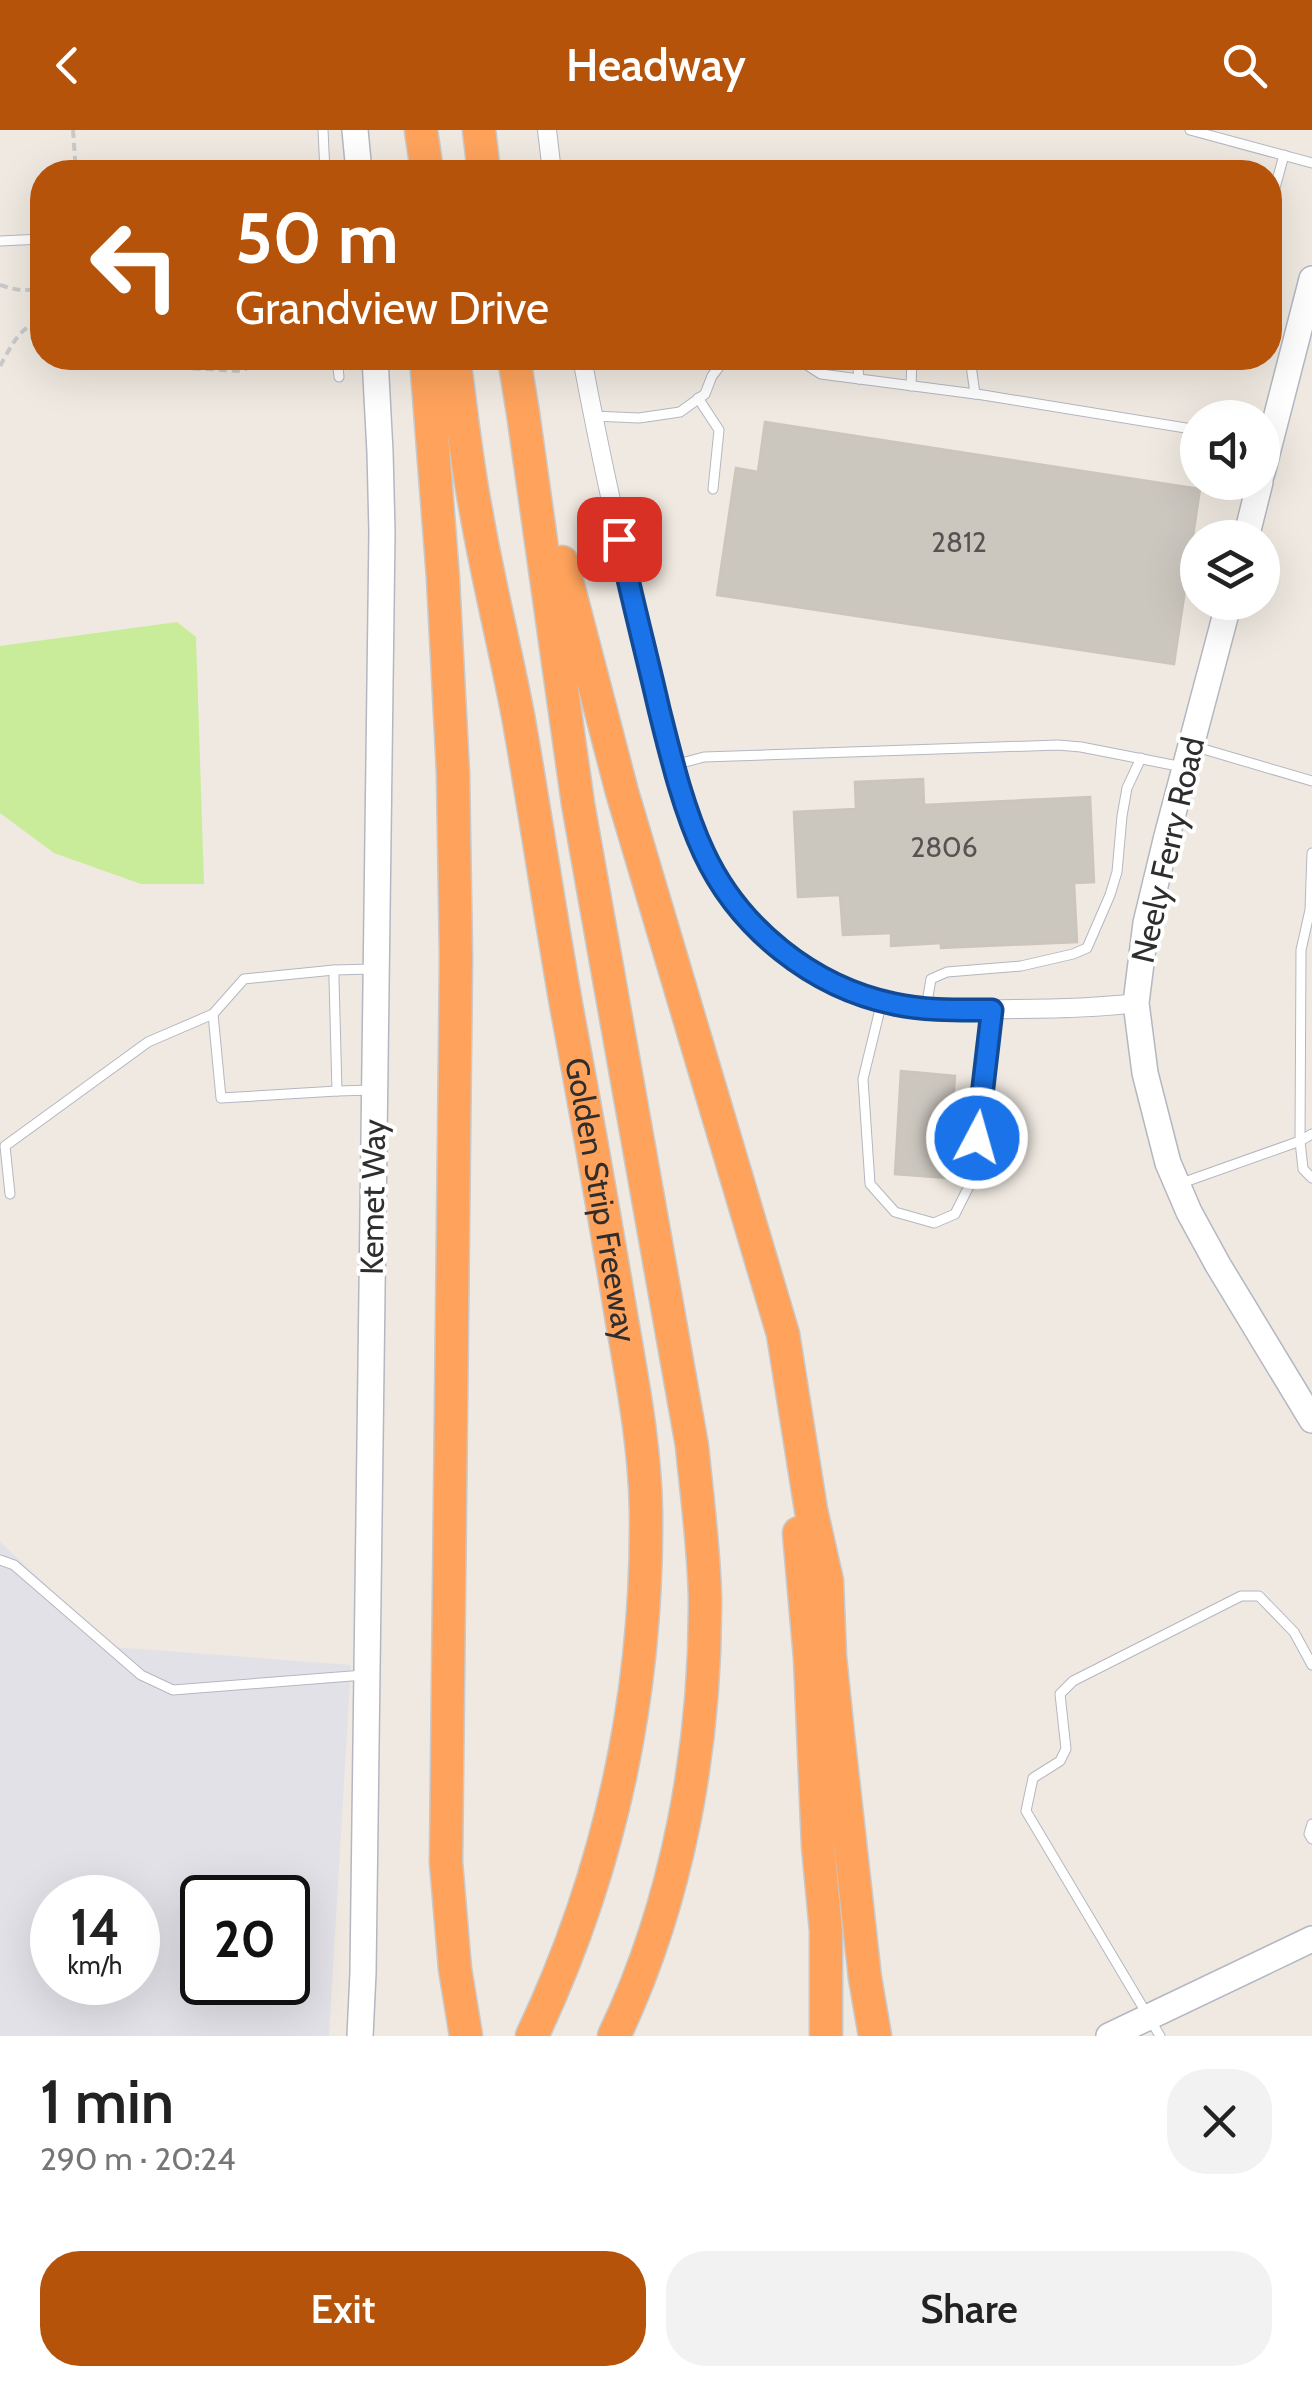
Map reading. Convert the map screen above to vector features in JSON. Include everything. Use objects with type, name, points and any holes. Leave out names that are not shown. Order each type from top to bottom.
[{"type":"highway","points":[[409,130],[411,160]]},
{"type":"highway","points":[[421,130],[425,160]]},
{"type":"highway","points":[[479,130],[483,160]]},
{"type":"highway","points":[[427,370],[453,773],[456,958],[446,1862],[455,1969],[466,2036]]},
{"type":"highway","name":"Golden Strip Freeway","points":[[456,370],[475,508],[518,718],[554,941],[599,1178],[631,1376],[646,1509],[637,1692],[623,1770],[591,1893],[532,2036]]},
{"type":"highway","name":"Golden Strip Freeway","points":[[516,370],[578,804],[692,1446],[703,1564],[703,1666],[687,1801],[671,1878],[650,1948],[614,2036]]},
{"type":"highway","points":[[524,412],[622,792],[783,1334],[811,1510],[827,1581],[838,1735],[875,2036]]},
{"type":"highway","points":[[783,1334],[810,1658],[826,1932],[826,2036]]},
{"type":"street","points":[[355,130],[358,160]]},
{"type":"street","points":[[546,130],[550,160]]},
{"type":"street","points":[[1277,400],[1312,279]]},
{"type":"street","name":"Kemet Way","points":[[360,2036],[382,532],[376,370]]},
{"type":"street","points":[[584,370],[626,573],[674,764],[703,851],[742,912],[801,964],[837,984],[882,1001],[926,1008],[992,1010],[1136,1003]]},
{"type":"street","name":"Neely Ferry Road","points":[[1224,620],[1146,923],[1136,1003],[1152,1104],[1168,1163],[1218,1265],[1312,1420]]},
{"type":"street","points":[[1109,2036],[1154,2026],[1312,1939]]},
{"type":"lane","points":[[323,130],[324,160]]},
{"type":"lane","points":[[1190,130],[1312,163]]},
{"type":"lane","points":[[1282,162],[1284,155]]},
{"type":"lane","points":[[0,241],[30,240]]},
{"type":"lane","points":[[338,370],[339,377]]},
{"type":"lane","points":[[593,416],[639,418],[680,412],[704,394],[717,370]]},
{"type":"lane","points":[[815,370],[1180,427]]},
{"type":"lane","points":[[858,370],[859,379]]},
{"type":"lane","points":[[911,386],[912,370]]},
{"type":"lane","points":[[972,370],[976,394]]},
{"type":"lane","points":[[698,398],[718,430],[713,489]]},
{"type":"lane","points":[[674,764],[704,758],[1058,746],[1140,758],[1188,756],[1312,781]]},
{"type":"lane","points":[[926,1008],[931,979],[947,972],[1021,966],[1086,948],[1117,872],[1127,788],[1140,758]]},
{"type":"lane","points":[[1312,853],[1310,910],[1301,950],[1300,1141],[1303,1169],[1312,1178]]},
{"type":"lane","points":[[10,1194],[5,1146],[148,1042],[213,1014],[244,978],[376,969]]},
{"type":"lane","points":[[334,970],[337,1092]]},
{"type":"lane","points":[[882,1001],[863,1078],[870,1184],[894,1212],[934,1223],[955,1214],[974,1176],[992,1010]]},
{"type":"lane","points":[[213,1014],[221,1098],[374,1090]]},
{"type":"lane","points":[[1178,1185],[1312,1134]]},
{"type":"lane","points":[[0,1560],[14,1565],[141,1675],[173,1690],[367,1675]]},
{"type":"lane","points":[[1154,2026],[1026,1811],[1033,1778],[1064,1757],[1060,1694],[1073,1680],[1241,1596],[1259,1596],[1294,1632],[1312,1665]]},
{"type":"lane","points":[[1312,1824],[1312,1839]]},
{"type":"path","points":[[73,130],[75,160]]},
{"type":"path","points":[[0,284],[18,291],[30,290]]},
{"type":"path","points":[[0,366],[16,336],[30,326]]},
{"type":"shaded area","points":[[0,1542],[113,1647],[351,1665],[329,2036],[0,2036]]},
{"type":"green space","points":[[177,622],[196,637],[204,884],[141,884],[54,853],[0,813],[0,646]]},
{"type":"building","points":[[765,422],[1180,486],[1180,500],[1198,500],[1195,520],[1180,520],[1181,620],[1174,664],[717,595],[736,468],[758,472]]},
{"type":"building","points":[[923,779],[924,805],[1090,797],[1094,882],[1074,883],[1077,942],[941,948],[941,943],[891,946],[891,933],[843,935],[840,895],[798,897],[794,812],[856,809],[855,782]]},
{"type":"building","points":[[901,1071],[955,1076],[947,1178],[895,1174]]},
{"type":"route","points":[[619,539],[670,750],[693,826],[711,868],[759,930],[826,979],[892,1004],[992,1010],[977,1138]]}]
